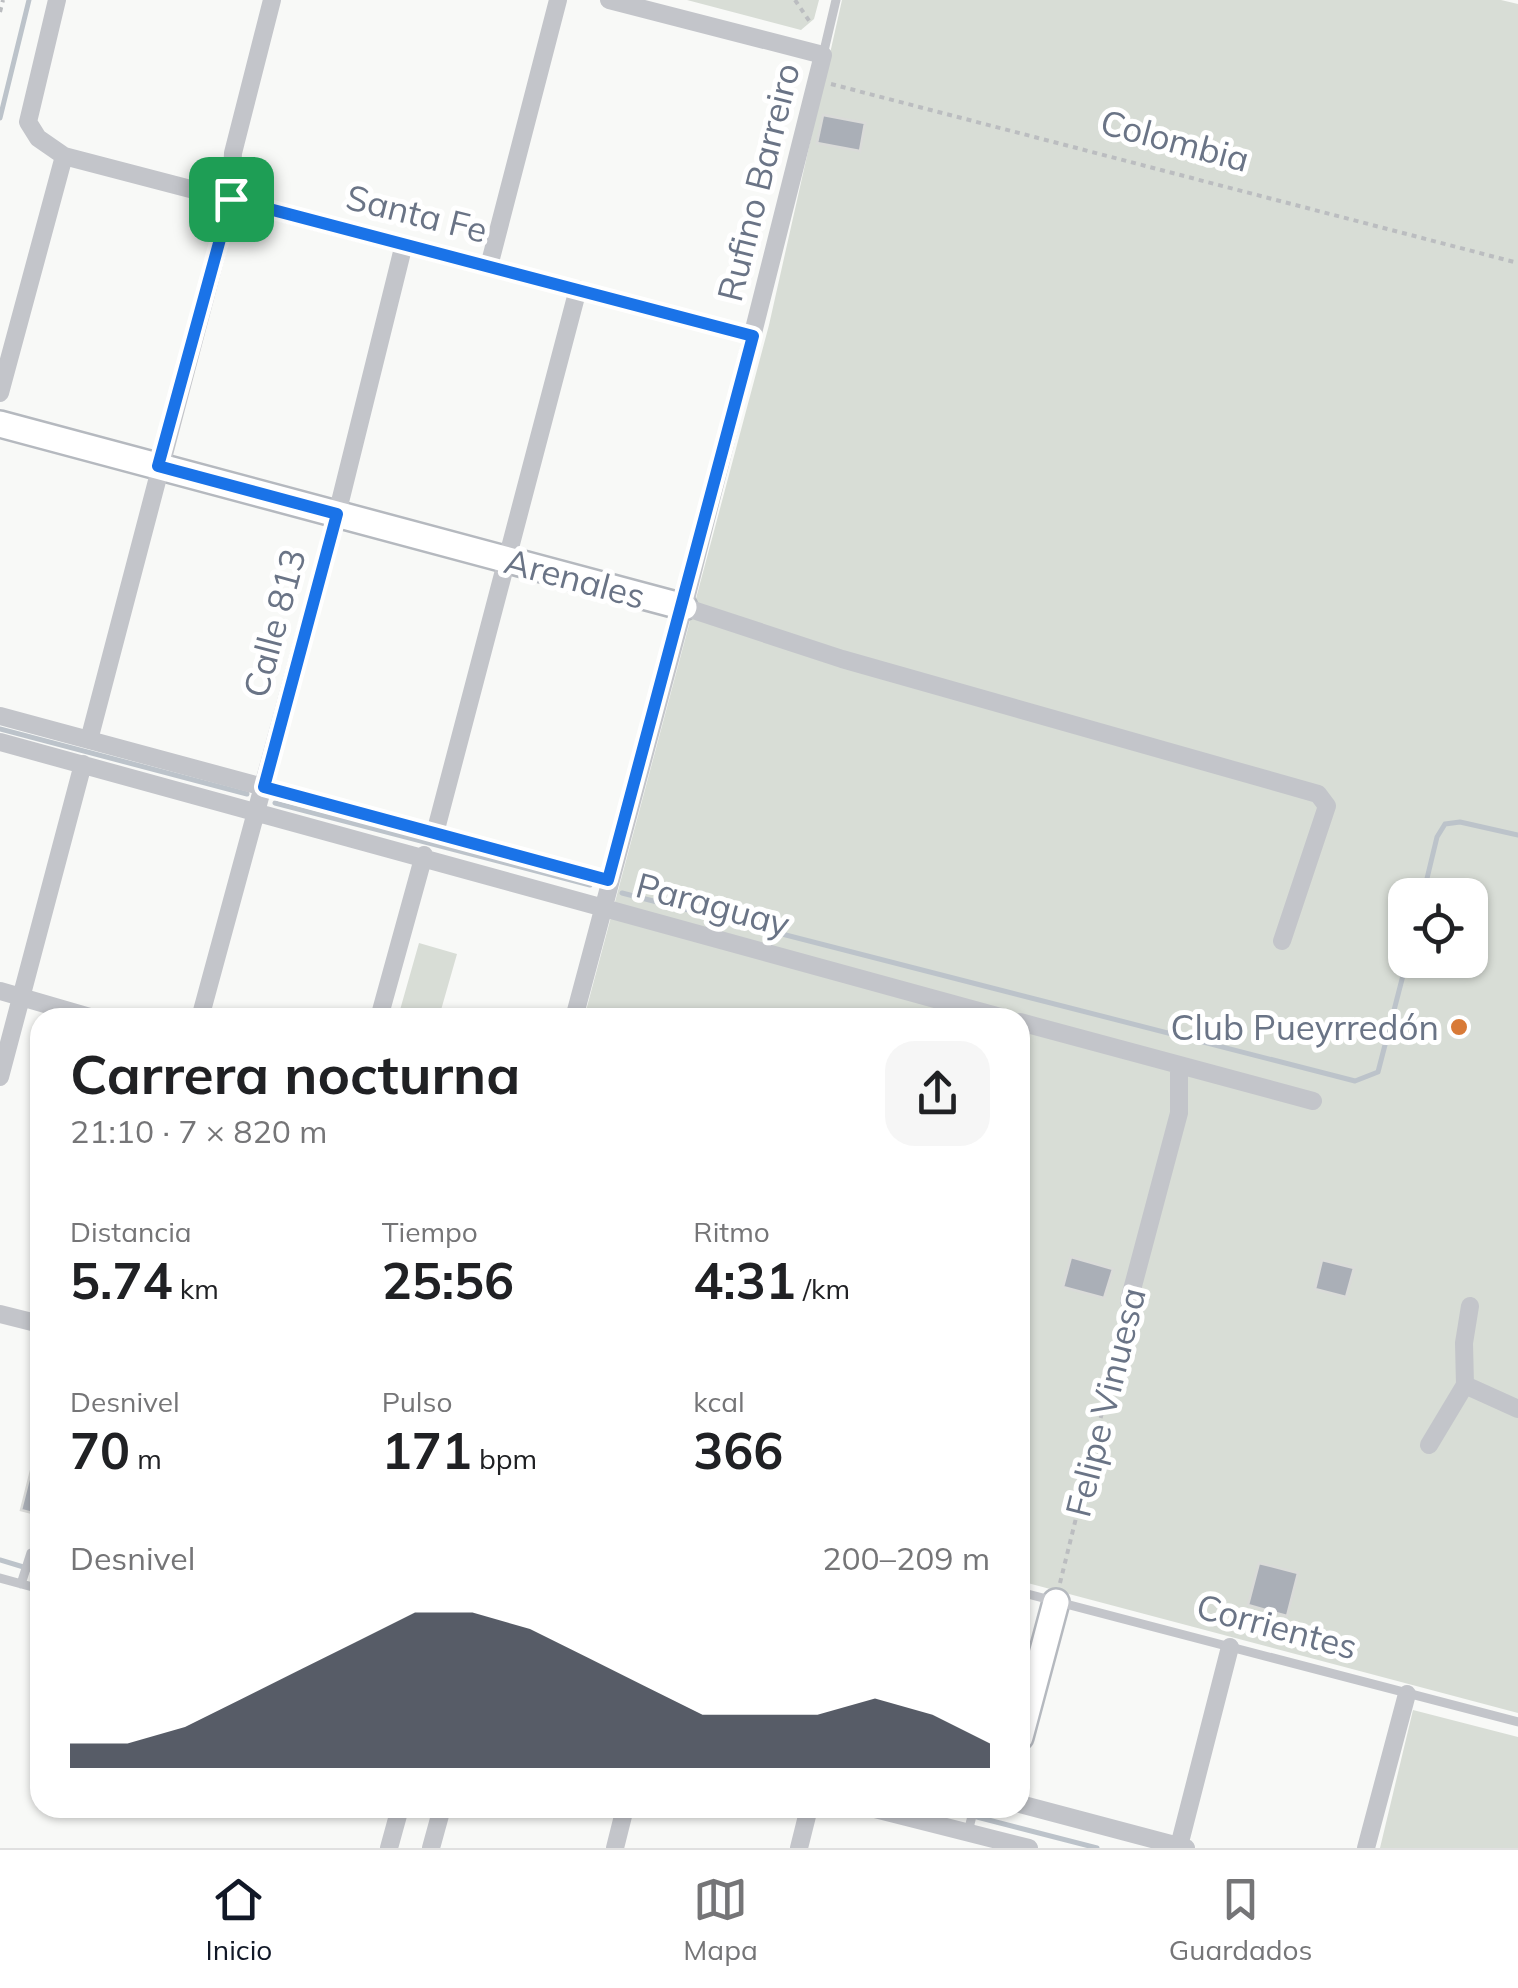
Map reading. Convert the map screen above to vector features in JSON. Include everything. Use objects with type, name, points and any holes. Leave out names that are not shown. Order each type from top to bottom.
[{"type":"street","points":[[0,393],[64,156],[38,138],[28,122],[57,0]]},
{"type":"street","points":[[89,740],[231,199],[233,152],[272,0]]},
{"type":"street","points":[[490,266],[558,0]]},
{"type":"street","points":[[609,0],[823,56]]},
{"type":"street","name":"Rufino Barreiro","points":[[577,1008],[684,607],[823,56]]},
{"type":"street","name":"Santa Fe","points":[[64,156],[753,336]]},
{"type":"street","name":"Calle 813","points":[[203,1008],[337,514],[404,244]]},
{"type":"street","points":[[435,833],[578,289]]},
{"type":"street","name":"Arenales","points":[[0,424],[684,607],[842,659],[1318,794],[1327,806],[1322,830],[1282,942]]},
{"type":"street","name":"Paraguay","points":[[0,716],[608,880]]},
{"type":"street","name":"Paraguay","points":[[0,742],[424,855],[968,1008]]},
{"type":"street","points":[[0,1077],[83,764]]},
{"type":"street","points":[[382,1008],[424,855]]},
{"type":"street","points":[[0,992],[57,1008]]},
{"type":"street","points":[[1030,1025],[1313,1100]]},
{"type":"street","name":"Felipe Vinuesa","points":[[1129,1300],[1179,1113],[1178,1065]]},
{"type":"street","points":[[1429,1446],[1466,1386],[1464,1344],[1470,1306]]},
{"type":"street","points":[[0,1314],[30,1322]]},
{"type":"street","points":[[1466,1386],[1518,1409]]},
{"type":"street","points":[[1030,1700],[1056,1602]]},
{"type":"street","points":[[1030,1807],[1183,1847],[1230,1647]]},
{"type":"street","points":[[1366,1848],[1408,1694]]},
{"type":"street","points":[[390,1848],[398,1818]]},
{"type":"street","points":[[432,1848],[440,1818]]},
{"type":"street","points":[[614,1848],[622,1818]]},
{"type":"street","points":[[799,1848],[806,1818]]},
{"type":"street","points":[[906,1818],[1028,1848]]},
{"type":"lane","name":"Rufino Barreiro","points":[[823,56],[836,0]]},
{"type":"lane","points":[[21,1584],[30,1566]]},
{"type":"lane","points":[[0,1578],[30,1586]]},
{"type":"lane","name":"Corrientes","points":[[1030,1595],[1518,1722]]},
{"type":"path","points":[[0,12],[3,0]]},
{"type":"path","points":[[794,0],[810,22]]},
{"type":"path","name":"Colombia","points":[[816,80],[1518,263]]},
{"type":"path","name":"Felipe Vinuesa","points":[[1056,1602],[1129,1300]]},
{"type":"shaded area","points":[[687,0],[819,0],[814,19],[801,30]]},
{"type":"shaded area","points":[[842,0],[1501,0],[1518,4],[1518,1713],[1030,1584],[1030,1008],[587,1008],[769,325]]},
{"type":"shaded area","points":[[419,943],[457,954],[442,1008],[401,1008]]},
{"type":"shaded area","points":[[1413,1710],[1518,1737],[1518,1848],[1380,1848]]},
{"type":"building","points":[[823,115],[865,123],[860,151],[817,143]]},
{"type":"building","points":[[1071,1257],[1113,1269],[1104,1298],[1063,1287]]},
{"type":"building","points":[[1322,1260],[1354,1268],[1346,1297],[1315,1289]]},
{"type":"building","points":[[30,1475],[30,1512],[21,1510]]},
{"type":"building","points":[[1259,1563],[1298,1573],[1287,1616],[1248,1605]]},
{"type":"waterway","points":[[0,118],[29,0]]},
{"type":"waterway","points":[[0,729],[247,794]]},
{"type":"waterway","points":[[275,803],[590,885]]},
{"type":"waterway","points":[[1427,878],[1437,837],[1445,824],[1460,822],[1518,835]]},
{"type":"waterway","points":[[622,893],[1355,1081],[1378,1072],[1402,978]]},
{"type":"waterway","points":[[0,1560],[30,1569]]},
{"type":"waterway","points":[[981,1818],[1097,1848]]},
{"type":"place","name":"Club Pueyrredón","points":[[1459,1027]]},
{"type":"route","points":[[231,199],[753,336],[684,607],[608,880],[264,787],[337,514],[158,466],[231,199]]}]
